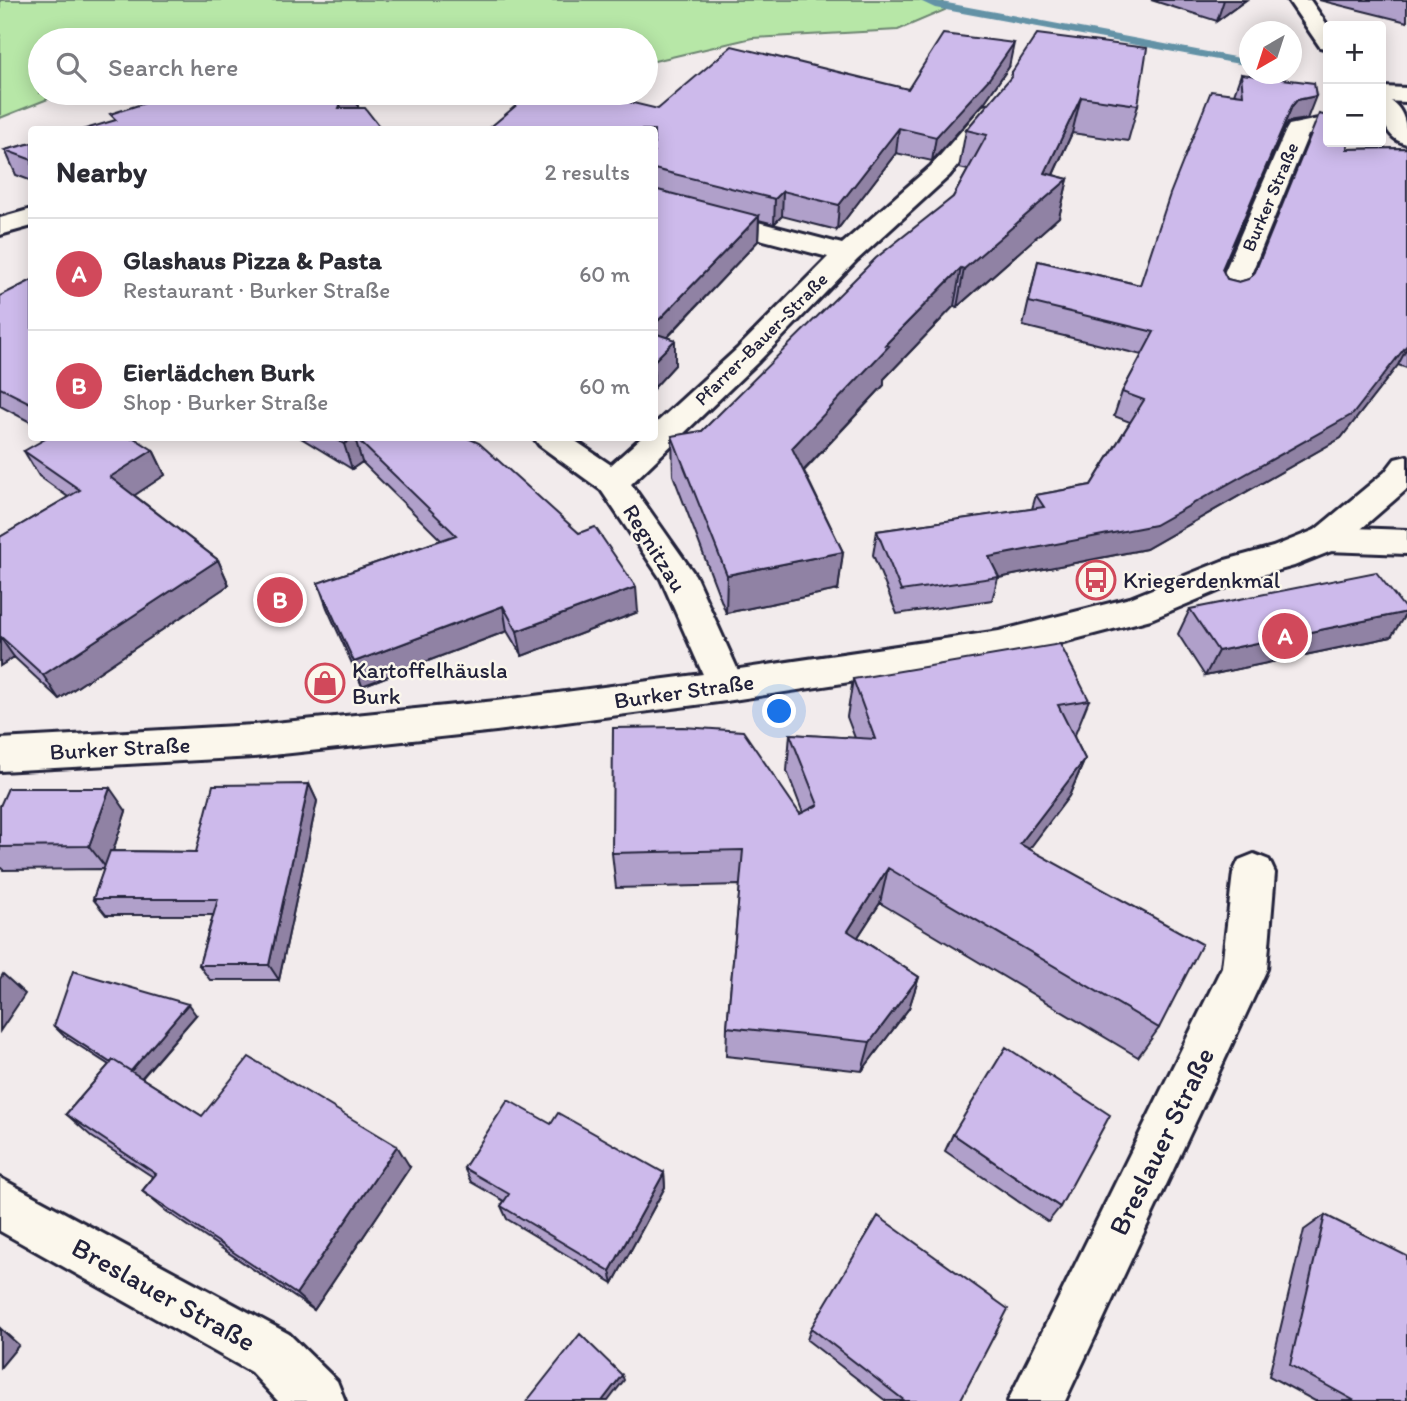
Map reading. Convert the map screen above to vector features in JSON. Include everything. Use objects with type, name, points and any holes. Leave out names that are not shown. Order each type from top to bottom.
[{"type":"street","points":[[1299,0],[1323,36]]},
{"type":"street","points":[[1386,104],[1407,95]]},
{"type":"street","name":"Pfarrer-Bauer-Straße","points":[[658,440],[748,355],[847,254],[940,171],[991,111]]},
{"type":"street","points":[[1386,111],[1407,137]]},
{"type":"street","name":"Burker Straße","points":[[1229,294],[1298,130],[1323,125]]},
{"type":"street","name":"Pfarrer-Bauer-Straße","points":[[658,204],[847,254]]},
{"type":"street","points":[[0,227],[28,218]]},
{"type":"street","name":"Regnitzau","points":[[554,441],[613,482],[677,575],[726,686]]},
{"type":"street","name":"Pfarrer-Bauer-Straße","points":[[613,482],[657,441]]},
{"type":"street","name":"Burker Straße","points":[[0,755],[254,741],[496,716],[726,686],[999,645],[1138,608],[1234,570],[1282,557],[1327,539],[1397,480],[1407,467]]},
{"type":"street","points":[[1327,539],[1407,542]]},
{"type":"street","name":"Breslauer Straße","points":[[1036,1401],[1244,969],[1254,873]]},
{"type":"street","name":"Breslauer Straße","points":[[0,1203],[270,1353],[317,1401]]},
{"type":"green space","points":[[0,0],[943,0],[945,10],[898,30],[752,38],[658,60],[658,28],[28,28],[28,105],[33,105],[0,118]]},
{"type":"building","points":[[943,34],[1014,43],[989,79],[936,137],[899,128],[839,205],[783,191],[775,199],[658,170],[658,126],[492,126],[517,105],[641,105],[658,109],[732,46],[908,89]]},
{"type":"building","points":[[1037,34],[1147,48],[1138,105],[1081,97],[1045,173],[1068,179],[964,269],[961,268],[885,345],[889,346],[792,448],[843,552],[727,575],[672,436],[702,431],[876,258],[953,197],[987,135],[966,130],[1012,76]]},
{"type":"building","points":[[1302,82],[1314,83],[1316,96],[1297,100],[1292,106],[1222,269],[1227,279],[1239,282],[1249,279],[1255,272],[1319,114],[1323,115],[1323,147],[1407,148],[1407,345],[1353,414],[1155,525],[989,557],[999,577],[901,591],[877,531],[1044,507],[1036,495],[1091,485],[1144,400],[1122,392],[1154,332],[1029,302],[1038,261],[1140,285],[1170,194],[1211,91],[1243,95],[1242,84],[1302,84]]},
{"type":"building","points":[[139,105],[340,105],[339,108],[365,108],[379,126],[96,126],[116,120],[110,114]]},
{"type":"building","points":[[28,144],[28,159],[5,150]]},
{"type":"building","points":[[658,190],[759,216],[658,321]]},
{"type":"building","points":[[28,282],[28,402],[0,388],[0,296]]},
{"type":"building","points":[[658,334],[675,340],[658,357]]},
{"type":"building","points":[[42,441],[139,441],[153,450],[110,477],[218,560],[43,675],[0,636],[0,537],[80,490],[24,451]]},
{"type":"building","points":[[359,441],[479,443],[579,533],[595,527],[636,587],[517,631],[503,606],[354,662],[318,583],[456,535]]},
{"type":"building","points":[[1376,572],[1407,612],[1218,651],[1190,609]]},
{"type":"building","points":[[1060,644],[1089,700],[1058,705],[1085,759],[1020,844],[1202,944],[1159,1028],[888,868],[848,931],[919,977],[870,1042],[727,1027],[743,850],[612,853],[613,728],[683,727],[743,731],[800,814],[818,805],[790,734],[875,739],[853,679]]},
{"type":"building","points":[[309,784],[269,965],[199,965],[218,899],[93,899],[110,851],[196,852],[213,785]]},
{"type":"building","points":[[8,788],[110,788],[89,846],[0,847],[0,806]]},
{"type":"building","points":[[73,971],[188,1004],[131,1071],[113,1060],[111,1063],[54,1026]]},
{"type":"building","points":[[1006,1047],[1110,1115],[1060,1207],[953,1134]]},
{"type":"building","points":[[249,1057],[397,1146],[296,1294],[142,1191],[156,1174],[66,1114],[113,1060],[202,1116]]},
{"type":"building","points":[[508,1100],[551,1124],[558,1113],[664,1173],[610,1271],[501,1206],[509,1194],[464,1168]]},
{"type":"building","points":[[1325,1215],[1407,1256],[1407,1401],[1355,1401],[1290,1365]]},
{"type":"building","points":[[878,1216],[1008,1309],[960,1401],[905,1401],[811,1328]]},
{"type":"building","points":[[580,1334],[622,1375],[602,1401],[527,1401]]},
{"type":"waterway","points":[[923,0],[935,5],[1239,61]]},
{"type":"place","name":"Kriegerdenkmal","points":[[1096,580]]},
{"type":"place","name":"Eierlädchen Burk","points":[[280,600]]},
{"type":"place","name":"Glashaus Pizza & Pasta","points":[[1285,636]]},
{"type":"place","name":"Kartoffelhäusla Burk","points":[[325,683]]}]
